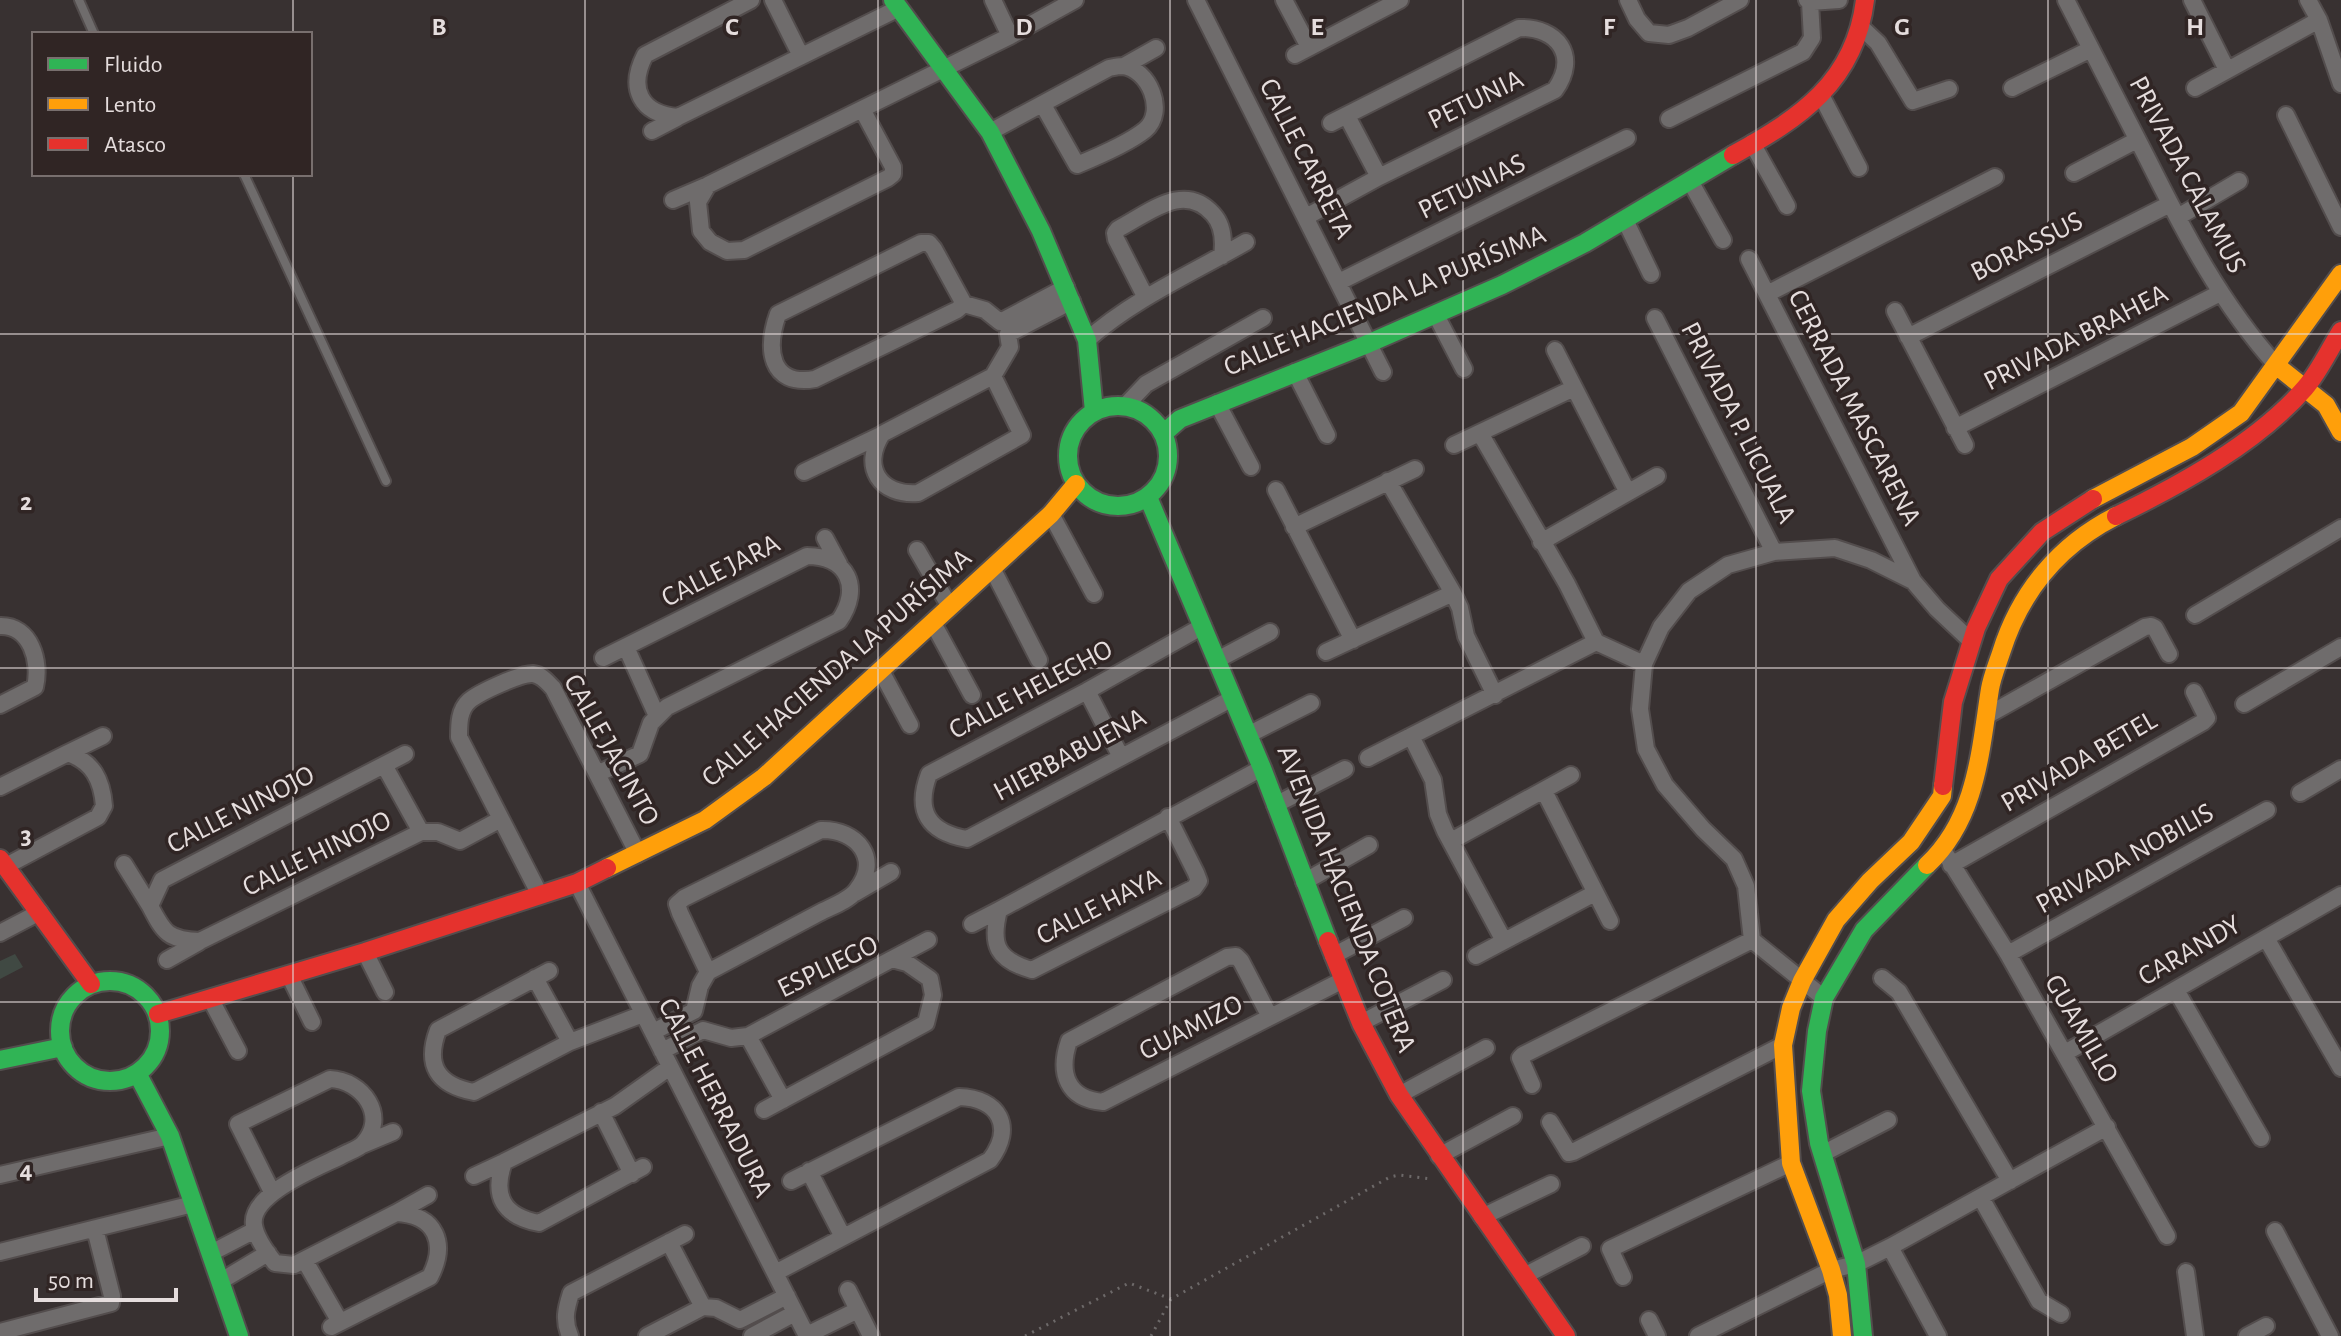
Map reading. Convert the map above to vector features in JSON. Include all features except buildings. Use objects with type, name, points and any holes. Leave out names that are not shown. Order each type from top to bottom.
[{"type":"street","points":[[678,117],[663,116],[651,110],[642,100],[636,85],[637,71],[645,55],[751,0]]},
{"type":"street","points":[[773,0],[801,56]]},
{"type":"street","points":[[993,0],[1010,36]]},
{"type":"street","points":[[673,200],[1010,36],[1075,0]]},
{"type":"street","name":"CALLE CARRETA","points":[[1196,0],[1383,372]]},
{"type":"street","points":[[1284,0],[1302,51],[1400,0]]},
{"type":"street","points":[[1628,0],[1637,19],[1649,33],[1669,35],[1740,0]]},
{"type":"street","points":[[1669,119],[1803,52],[1812,38],[1809,1],[1839,0]]},
{"type":"street","name":"CALLE HACIENDA LA PURÍSIMA","points":[[1164,433],[1180,419],[1436,315],[1549,263],[1786,122],[1821,95],[1850,59],[1861,27],[1865,0]]},
{"type":"street","name":"PRIVADA CALAMUS","points":[[2066,0],[2174,211],[2220,293],[2251,337],[2277,366]]},
{"type":"street","points":[[2192,0],[2227,70]]},
{"type":"street","points":[[2308,0],[2319,20],[2341,84]]},
{"type":"street","points":[[652,131],[896,4],[990,132],[1041,231],[1087,340],[1094,411]]},
{"type":"street","points":[[2195,88],[2319,20]]},
{"type":"street","points":[[1861,27],[1878,43],[1913,101],[1949,89]]},
{"type":"street","name":"PETUNIA","points":[[1519,28],[1549,33],[1563,46],[1563,79],[1555,90],[1379,177],[1339,119],[1519,28]]},
{"type":"street","points":[[990,132],[1109,68],[1124,66],[1156,48]]},
{"type":"street","points":[[2012,88],[2091,49]]},
{"type":"street","points":[[1043,105],[1077,165],[1146,130],[1154,119],[1148,84],[1139,74],[1124,66]]},
{"type":"street","points":[[1821,95],[1859,168]]},
{"type":"street","points":[[708,185],[698,202],[701,231],[710,242],[727,251],[744,250],[893,174],[893,167],[862,109]]},
{"type":"street","points":[[2286,115],[2341,227]]},
{"type":"street","name":"PETUNIAS","points":[[1339,282],[1627,138]]},
{"type":"street","points":[[2074,173],[2137,140]]},
{"type":"street","points":[[1752,143],[1787,206]]},
{"type":"street","points":[[1306,217],[1379,177]]},
{"type":"street","points":[[1767,294],[1995,177]]},
{"type":"street","points":[[1690,181],[1723,240]]},
{"type":"street","name":"BORASSUS","points":[[1908,337],[2239,181]]},
{"type":"street","points":[[1145,296],[1116,239],[1118,229],[1177,199],[1192,199],[1204,204],[1217,219],[1224,244],[1222,256]]},
{"type":"street","points":[[1625,220],[1651,274]]},
{"type":"street","points":[[1087,340],[1112,318],[1145,296],[1246,242]]},
{"type":"street","points":[[964,304],[815,379],[798,382],[772,362],[771,333],[778,314],[921,243],[929,243],[934,249],[964,304],[985,310],[1000,322],[1069,294]]},
{"type":"street","name":"CERRADA MASCARENA","points":[[1749,259],[1913,581]]},
{"type":"street","points":[[1842,1336],[1838,1295],[1831,1270],[1791,1163],[1783,1045],[1791,1008],[1802,981],[1836,920],[1870,881],[1911,842],[1942,796],[1953,702],[1972,642],[1999,579],[2042,532],[2084,504],[2192,447],[2241,413],[2341,274]]},
{"type":"street","name":"PRIVADA BRAHEA","points":[[1955,428],[2220,293]]},
{"type":"street","points":[[804,472],[993,376],[1010,347],[1008,334],[1069,294]]},
{"type":"street","points":[[1895,311],[1965,445]]},
{"type":"street","points":[[1436,315],[1464,369]]},
{"type":"street","points":[[1126,405],[1146,384],[1263,318]]},
{"type":"street","name":"PRIVADA P. LICUALA","points":[[1655,318],[1774,552]]},
{"type":"street","points":[[1863,1336],[1856,1264],[1822,1154],[1811,1091],[1824,998],[1864,930],[1887,904],[1947,858],[1976,779],[1990,687],[2004,643],[2021,603],[2053,560],[2093,528],[2160,495],[2240,444],[2278,414],[2306,387],[2341,331]]},
{"type":"street","points":[[1555,350],[1627,491]]},
{"type":"street","points":[[2277,366],[2326,405],[2341,432]]},
{"type":"street","points":[[1295,372],[1327,435]]},
{"type":"street","points":[[882,434],[874,447],[876,475],[884,486],[901,495],[918,493],[1022,435],[993,376]]},
{"type":"street","points":[[1454,445],[1574,388]]},
{"type":"street","points":[[1217,403],[1251,467]]},
{"type":"street","points":[[1109,405],[1126,405],[1141,410],[1155,420],[1164,433],[1169,451],[1168,468],[1160,485],[1148,497],[1117,507],[1094,500],[1076,484],[1070,471],[1069,443],[1074,430],[1094,411],[1109,405]]},
{"type":"street","points":[[1480,433],[1567,584],[1596,642],[1644,664]]},
{"type":"street","points":[[1294,527],[1415,469]]},
{"type":"street","points":[[1541,542],[1657,476]]},
{"type":"street","points":[[1388,481],[1453,593],[1466,636],[1495,695]]},
{"type":"street","name":"CALLE HACIENDA LA PURÍSIMA","points":[[158,1014],[365,952],[577,883],[705,820],[764,777],[1051,514],[1076,484]]},
{"type":"street","points":[[1276,490],[1353,640]]},
{"type":"street","name":"AVENIDA HACIENDA COTERA","points":[[1148,497],[1262,768],[1361,1023],[1399,1095],[1566,1336]]},
{"type":"street","points":[[1051,514],[1094,594]]},
{"type":"street","points":[[2195,615],[2341,528]]},
{"type":"street","points":[[597,774],[640,754],[651,723],[667,707],[839,621],[849,607],[851,592],[848,577],[825,538]]},
{"type":"street","points":[[1824,998],[1752,940],[1746,886],[1734,859],[1665,785],[1646,749],[1640,709],[1644,664],[1661,627],[1689,591],[1728,565],[1774,552],[1835,548],[1871,560],[1913,581],[1972,642]]},
{"type":"street","points":[[917,550],[950,607]]},
{"type":"street","name":"CALLE JARA","points":[[603,658],[807,556],[821,556],[839,564]]},
{"type":"street","points":[[992,568],[1039,660]]},
{"type":"street","points":[[1326,652],[1453,593]]},
{"type":"street","points":[[933,623],[972,695]]},
{"type":"street","points":[[0,626],[11,625],[31,645],[38,676],[35,687],[0,705]]},
{"type":"street","name":"CALLE HELECHO","points":[[932,823],[923,804],[923,791],[929,774],[1203,626]]},
{"type":"street","points":[[1988,715],[2145,627],[2155,628],[2169,654]]},
{"type":"street","points":[[1217,660],[1270,632]]},
{"type":"street","points":[[1368,758],[1596,642]]},
{"type":"street","points":[[626,647],[657,716]]},
{"type":"street","points":[[2244,704],[2341,647]]},
{"type":"street","points":[[881,671],[910,725]]},
{"type":"street","name":"CALLE JACINTO","points":[[540,895],[459,737],[462,711],[469,701],[504,682],[531,673],[543,678],[553,688],[638,854]]},
{"type":"street","points":[[1087,691],[1121,757]]},
{"type":"street","name":"PRIVADA BETEL","points":[[1947,858],[2203,722],[2207,718],[2206,713],[2194,692]]},
{"type":"street","name":"HIERBABUENA","points":[[932,823],[951,836],[967,839],[1233,698]]},
{"type":"street","points":[[1248,735],[1311,703]]},
{"type":"street","points":[[0,787],[103,736]]},
{"type":"street","points":[[1411,736],[1433,780],[1438,814],[1504,941]]},
{"type":"street","points":[[68,753],[91,766],[100,785],[104,806],[98,817],[3,863],[91,984]]},
{"type":"street","name":"CALLE NINOJO","points":[[154,913],[155,891],[162,880],[405,754]]},
{"type":"street","points":[[384,765],[421,832]]},
{"type":"street","name":"CALLE HAYA","points":[[1168,817],[1199,881],[1194,888],[1032,970],[1014,965],[997,948],[994,936],[999,910],[1168,817],[1262,768]]},
{"type":"street","points":[[1275,805],[1345,769]]},
{"type":"street","points":[[2300,793],[2341,769]]},
{"type":"street","points":[[1451,841],[1571,775]]},
{"type":"street","points":[[1544,791],[1610,921]]},
{"type":"street","name":"PRIVADA NOBILIS","points":[[2008,954],[2267,810]]},
{"type":"street","name":"CALLE HINOJO","points":[[167,960],[421,832],[438,832],[460,841],[501,819]]},
{"type":"street","points":[[708,972],[677,904],[684,898],[821,830],[838,830],[854,839],[864,850],[867,868],[854,894]]},
{"type":"street","points":[[1304,882],[1369,845]]},
{"type":"street","name":"GUAMILLO","points":[[1947,858],[2008,954],[2167,1236]]},
{"type":"street","points":[[124,864],[165,933],[180,941],[200,941]]},
{"type":"street","points":[[653,1032],[694,1011],[700,986],[708,972],[891,872]]},
{"type":"street","name":"CALLE HERRADURA","points":[[577,883],[807,1336]]},
{"type":"street","points":[[1476,956],[1595,893]]},
{"type":"street","name":"CARANDY","points":[[2065,1053],[2341,895]]},
{"type":"street","points":[[972,924],[999,910]]},
{"type":"street","points":[[0,933],[40,912]]},
{"type":"street","points":[[1333,956],[1404,918]]},
{"type":"street","points":[[2266,938],[2341,1068]]},
{"type":"street","points":[[892,959],[928,940]]},
{"type":"street","points":[[1532,1085],[1520,1058],[1752,940]]},
{"type":"street","points":[[365,952],[385,992]]},
{"type":"street","name":"GUAMIZO","points":[[1270,1017],[1241,961],[1236,956],[1227,957],[1069,1041],[1064,1066],[1068,1081],[1077,1094],[1089,1101],[1103,1102],[1343,980]]},
{"type":"street","name":"ESPLIEGO","points":[[748,1036],[892,959],[907,963],[930,979],[933,995],[926,1023],[783,1100]]},
{"type":"street","points":[[289,975],[312,1022]]},
{"type":"street","points":[[474,1092],[458,1089],[440,1077],[432,1059],[432,1046],[438,1030],[542,975],[570,1042]]},
{"type":"street","points":[[1882,978],[1899,992],[2010,1181]]},
{"type":"street","points":[[111,980],[131,984],[147,996],[158,1014],[158,1047],[150,1062],[123,1079],[108,1081],[93,1078],[80,1071],[63,1047],[60,1028],[64,1010],[75,994],[91,984],[111,980]]},
{"type":"street","points":[[1361,1023],[1443,980]]},
{"type":"street","points":[[2176,990],[2261,1138]]},
{"type":"street","points":[[210,998],[238,1051]]},
{"type":"street","points":[[455,1102],[570,1042],[643,1014]]},
{"type":"street","points":[[662,1051],[703,1030],[731,1038],[748,1036],[783,1100],[764,1110]]},
{"type":"street","points":[[1550,1122],[1569,1153],[1783,1045]]},
{"type":"street","points":[[0,1060],[63,1047]]},
{"type":"street","points":[[1399,1095],[1486,1048]]},
{"type":"street","points":[[474,1176],[615,1106],[670,1067]]},
{"type":"street","points":[[137,1073],[170,1136],[239,1336]]},
{"type":"street","points":[[272,1192],[239,1130],[238,1124],[243,1120],[330,1079],[341,1079],[361,1089],[370,1103],[372,1126],[362,1145]]},
{"type":"street","points":[[775,1273],[990,1160],[999,1149],[1002,1136],[1000,1116],[987,1102],[974,1097],[959,1097],[791,1181]]},
{"type":"street","points":[[504,1162],[499,1190],[507,1208],[525,1220],[539,1223],[637,1170],[601,1112]]},
{"type":"street","points":[[1439,1156],[1513,1116]]},
{"type":"street","points":[[1822,1154],[1888,1120]]},
{"type":"street","points":[[1698,1336],[1831,1270],[1856,1264],[1890,1247],[2107,1127]]},
{"type":"street","points":[[393,1132],[272,1192],[258,1209],[253,1223],[262,1242],[275,1263],[286,1265],[305,1261],[428,1195]]},
{"type":"street","points":[[0,1175],[170,1136]]},
{"type":"street","points":[[1623,1277],[1610,1249],[1791,1163]]},
{"type":"street","points":[[809,1171],[843,1237]]},
{"type":"street","points":[[1482,1217],[1551,1184]]},
{"type":"street","points":[[1981,1198],[2039,1301],[2061,1314]]},
{"type":"street","points":[[0,1252],[193,1204]]},
{"type":"street","points":[[305,1261],[335,1324],[430,1277],[438,1261],[439,1246],[433,1230],[419,1218],[396,1213]]},
{"type":"street","points":[[0,1332],[111,1303],[112,1296],[95,1229]]},
{"type":"street","points":[[2275,1231],[2330,1336]]},
{"type":"street","points":[[570,1336],[565,1323],[565,1310],[571,1293],[685,1234]]},
{"type":"street","points":[[211,1253],[262,1242]]},
{"type":"street","points":[[221,1281],[262,1242]]},
{"type":"street","points":[[669,1242],[703,1307]]},
{"type":"street","points":[[1524,1276],[1582,1246]]},
{"type":"street","points":[[1890,1247],[1938,1336]]},
{"type":"street","points":[[2186,1272],[2195,1336]]},
{"type":"street","points":[[848,1290],[871,1336]]},
{"type":"street","points":[[647,1336],[703,1307],[716,1308],[740,1320],[787,1296]]},
{"type":"street","points":[[807,1336],[858,1310]]},
{"type":"street","points":[[752,1336],[795,1313]]},
{"type":"street","points":[[1649,1320],[1657,1336]]},
{"type":"street","points":[[2247,1336],[2266,1326]]},
{"type":"lane","points":[[79,0],[93,32]]},
{"type":"lane","points":[[245,176],[386,481]]},
{"type":"path","points":[[1151,1336],[1171,1299],[1390,1177],[1399,1175],[1456,1181]]},
{"type":"path","points":[[1025,1336],[1129,1283],[1171,1299]]},
{"type":"traffic: fast","points":[[893,0],[990,132],[1041,231],[1087,340],[1094,411]]},
{"type":"traffic: fast","points":[[1164,433],[1180,419],[1365,345],[1502,285],[1585,243],[1733,155]]},
{"type":"traffic: fast","points":[[1118,406],[1137,409],[1154,420],[1165,437],[1168,456],[1165,475],[1154,492],[1137,503],[1118,506],[1099,503],[1082,492],[1071,475],[1068,456],[1071,437],[1082,420],[1099,409],[1118,406]]},
{"type":"traffic: fast","points":[[1148,497],[1262,768],[1328,941]]},
{"type":"traffic: fast","points":[[1863,1336],[1856,1264],[1819,1143],[1811,1091],[1817,1031],[1824,998],[1864,930],[1927,865]]},
{"type":"traffic: fast","points":[[110,981],[129,985],[145,996],[156,1012],[160,1031],[156,1050],[145,1066],[129,1077],[110,1081],[91,1077],[75,1066],[64,1050],[60,1031],[64,1012],[75,996],[91,985],[110,981]]},
{"type":"traffic: fast","points":[[0,1060],[63,1047]]},
{"type":"traffic: fast","points":[[137,1073],[170,1136],[239,1336]]},
{"type":"traffic: slow","points":[[2093,499],[2192,447],[2241,413],[2341,274]]},
{"type":"traffic: slow","points":[[2277,366],[2326,405],[2341,432]]},
{"type":"traffic: slow","points":[[607,868],[705,820],[764,777],[1051,514],[1076,484]]},
{"type":"traffic: slow","points":[[1927,865],[1957,827],[1974,783],[1992,680],[2019,610],[2044,572],[2060,556],[2095,528],[2116,516]]},
{"type":"traffic: slow","points":[[1842,1336],[1838,1295],[1831,1270],[1791,1163],[1783,1045],[1791,1008],[1802,981],[1836,920],[1870,881],[1911,842],[1942,796],[1943,786]]},
{"type":"traffic: jam","points":[[1733,155],[1802,111],[1837,75],[1850,54],[1865,0]]},
{"type":"traffic: jam","points":[[2116,516],[2216,461],[2264,427],[2310,382],[2341,331]]},
{"type":"traffic: jam","points":[[1943,786],[1953,702],[1976,628],[1999,579],[2042,532],[2093,499]]},
{"type":"traffic: jam","points":[[0,859],[91,984]]},
{"type":"traffic: jam","points":[[158,1014],[365,952],[577,883],[607,868]]},
{"type":"traffic: jam","points":[[1328,941],[1361,1023],[1399,1095],[1566,1336]]}]
